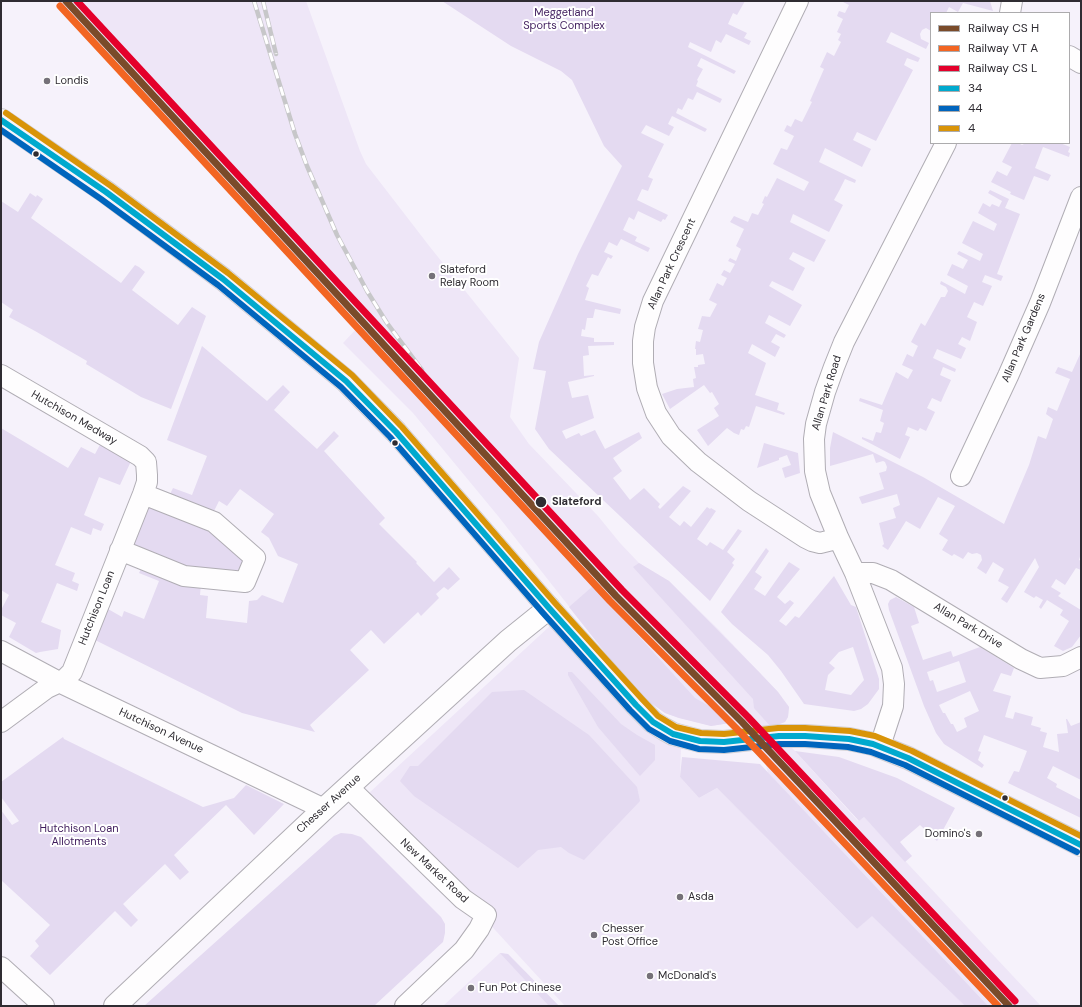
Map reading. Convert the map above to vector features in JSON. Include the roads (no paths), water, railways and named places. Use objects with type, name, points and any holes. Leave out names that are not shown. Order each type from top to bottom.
[{"type":"main road","points":[[1,120],[106,192],[223,279],[346,381],[396,432],[549,608],[653,722],[673,734],[700,741],[724,742],[779,736],[820,736],[849,739],[880,746],[908,758],[1081,845]]},
{"type":"street","name":"Allan Park Crescent","points":[[798,1],[653,301],[645,327],[643,341],[643,363],[647,388],[656,413],[671,436],[698,462],[749,501],[806,538],[820,543],[838,537]]},
{"type":"street","points":[[1010,12],[1012,1]]},
{"type":"street","points":[[1070,57],[1081,63]]},
{"type":"street","name":"Allan Park Road","points":[[880,746],[892,710],[894,692],[892,668],[855,573],[820,493],[815,471],[814,439],[818,418],[834,367],[844,342],[945,144]]},
{"type":"street","name":"Allan Park Gardens","points":[[961,476],[1011,370],[1040,303],[1081,197]]},
{"type":"street","name":"Hutchison Medway","points":[[1,375],[140,456],[146,462]]},
{"type":"street","name":"Hutchison Loan","points":[[1,722],[47,688],[68,677],[72,672],[143,494],[147,482],[146,462]]},
{"type":"street","points":[[120,550],[184,576],[245,582],[255,558],[214,522],[143,494]]},
{"type":"street","name":"Allan Park Drive","points":[[855,573],[873,573],[891,580],[1021,659],[1040,668],[1063,666],[1081,657]]},
{"type":"street","name":"Chesser Avenue","points":[[115,1006],[324,809],[508,641],[549,608]]},
{"type":"street","name":"Hutchison Avenue","points":[[1,651],[59,682],[324,809]]},
{"type":"street","name":"New Market Road","points":[[348,787],[463,899],[486,915],[479,929],[464,950],[405,1006]]},
{"type":"street","points":[[1,967],[44,1006]]},
{"type":"railway","points":[[254,1],[295,134],[307,166],[337,235],[367,291],[387,323],[422,370]]},
{"type":"railway","points":[[263,1],[276,54]]},
{"type":"place","name":"Londis","points":[[47,81]]},
{"type":"place","name":"Slateford Relay Room","points":[[432,276]]},
{"type":"place","name":"Slateford","points":[[541,502]]},
{"type":"place","name":"Domino's","points":[[979,834]]},
{"type":"place","name":"Asda","points":[[680,897]]},
{"type":"place","name":"Chesser Post Office","points":[[594,935]]},
{"type":"place","name":"McDonald's","points":[[650,976]]},
{"type":"place","name":"Fun Pot Chinese","points":[[471,988]]},
{"type":"park label","name":"Meggetland Sports Complex","points":[[564,19]]},
{"type":"park label","name":"Hutchison Loan Allotments","points":[[79,835]]}]
